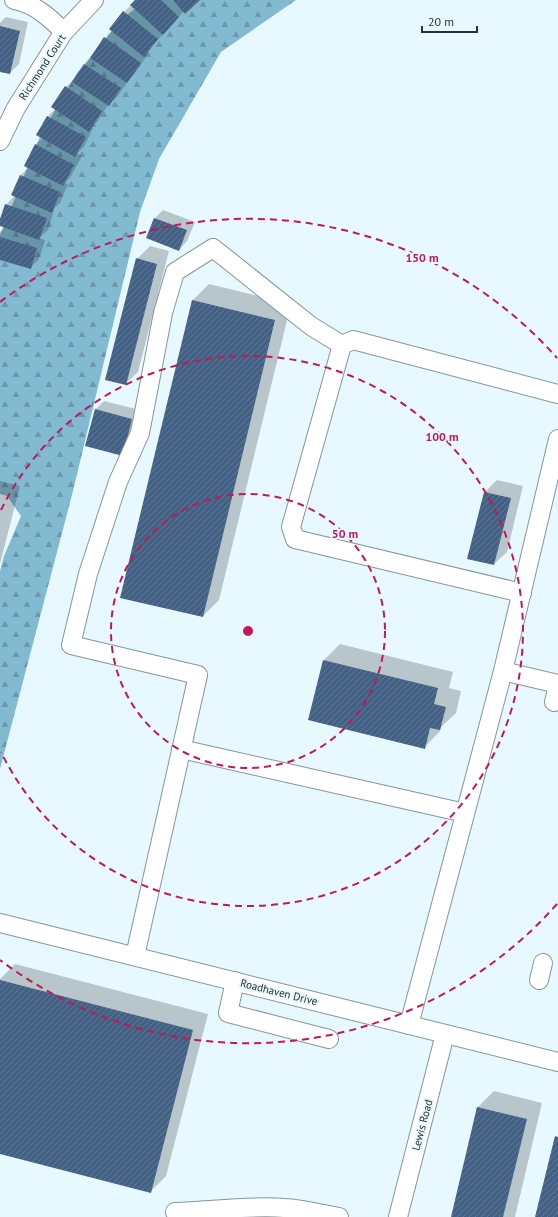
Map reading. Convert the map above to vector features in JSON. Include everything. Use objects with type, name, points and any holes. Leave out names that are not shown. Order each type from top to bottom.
[{"type":"street","points":[[14,0],[22,2],[47,15],[64,32]]},
{"type":"street","name":"Richmond Court","points":[[0,141],[16,108],[64,32],[94,0]]},
{"type":"street","points":[[135,956],[198,674],[71,645],[90,567],[118,482],[140,433],[163,314],[175,272],[213,248],[311,326],[342,345]]},
{"type":"street","points":[[522,593],[295,538],[291,527],[342,345],[353,340],[558,394]]},
{"type":"street","points":[[409,1025],[503,671],[558,439]]},
{"type":"street","points":[[503,671],[557,690]]},
{"type":"street","points":[[181,749],[465,813]]},
{"type":"street","name":"Roadhaven Drive","points":[[0,923],[558,1062]]},
{"type":"street","points":[[235,981],[228,1013],[329,1039]]},
{"type":"street","name":"Lewis Road","points":[[398,1217],[445,1034]]},
{"type":"street","points":[[175,1212],[285,1208],[339,1217]]},
{"type":"green space","points":[[146,0],[296,0],[221,52],[159,159],[140,212],[72,495],[0,769],[0,571],[4,556],[21,516],[7,496],[0,494],[0,235],[41,134],[77,73],[123,18]]},
{"type":"building","points":[[135,0],[161,0],[179,17],[163,35],[130,5]]},
{"type":"building","points":[[173,0],[200,0],[185,14]]},
{"type":"building","points":[[123,11],[158,39],[144,57],[109,29]]},
{"type":"building","points":[[0,26],[20,31],[10,74],[0,72]]},
{"type":"building","points":[[104,37],[141,63],[127,83],[90,58]]},
{"type":"building","points":[[84,64],[121,88],[109,106],[72,82]]},
{"type":"building","points":[[65,86],[102,111],[89,132],[51,107]]},
{"type":"building","points":[[47,116],[86,137],[75,157],[36,135]]},
{"type":"building","points":[[35,144],[74,165],[63,186],[24,166]]},
{"type":"building","points":[[20,175],[60,192],[52,213],[11,195]]},
{"type":"building","points":[[5,204],[47,218],[39,240],[0,226],[0,219]]},
{"type":"building","points":[[154,218],[187,230],[179,251],[146,238]]},
{"type":"building","points":[[0,237],[37,248],[31,269],[0,260]]},
{"type":"building","points":[[136,258],[157,264],[126,385],[105,380]]},
{"type":"building","points":[[192,300],[275,320],[203,617],[120,598]]},
{"type":"building","points":[[95,409],[132,419],[123,456],[85,446]]},
{"type":"building","points":[[484,492],[511,498],[494,565],[467,559]]},
{"type":"building","points":[[323,660],[438,688],[434,704],[446,707],[440,730],[430,728],[425,749],[308,720]]},
{"type":"building","points":[[0,980],[193,1030],[151,1193],[0,1154]]},
{"type":"building","points":[[477,1107],[527,1119],[503,1217],[451,1217]]},
{"type":"building","points":[[555,1136],[558,1137],[558,1217],[535,1217]]}]
